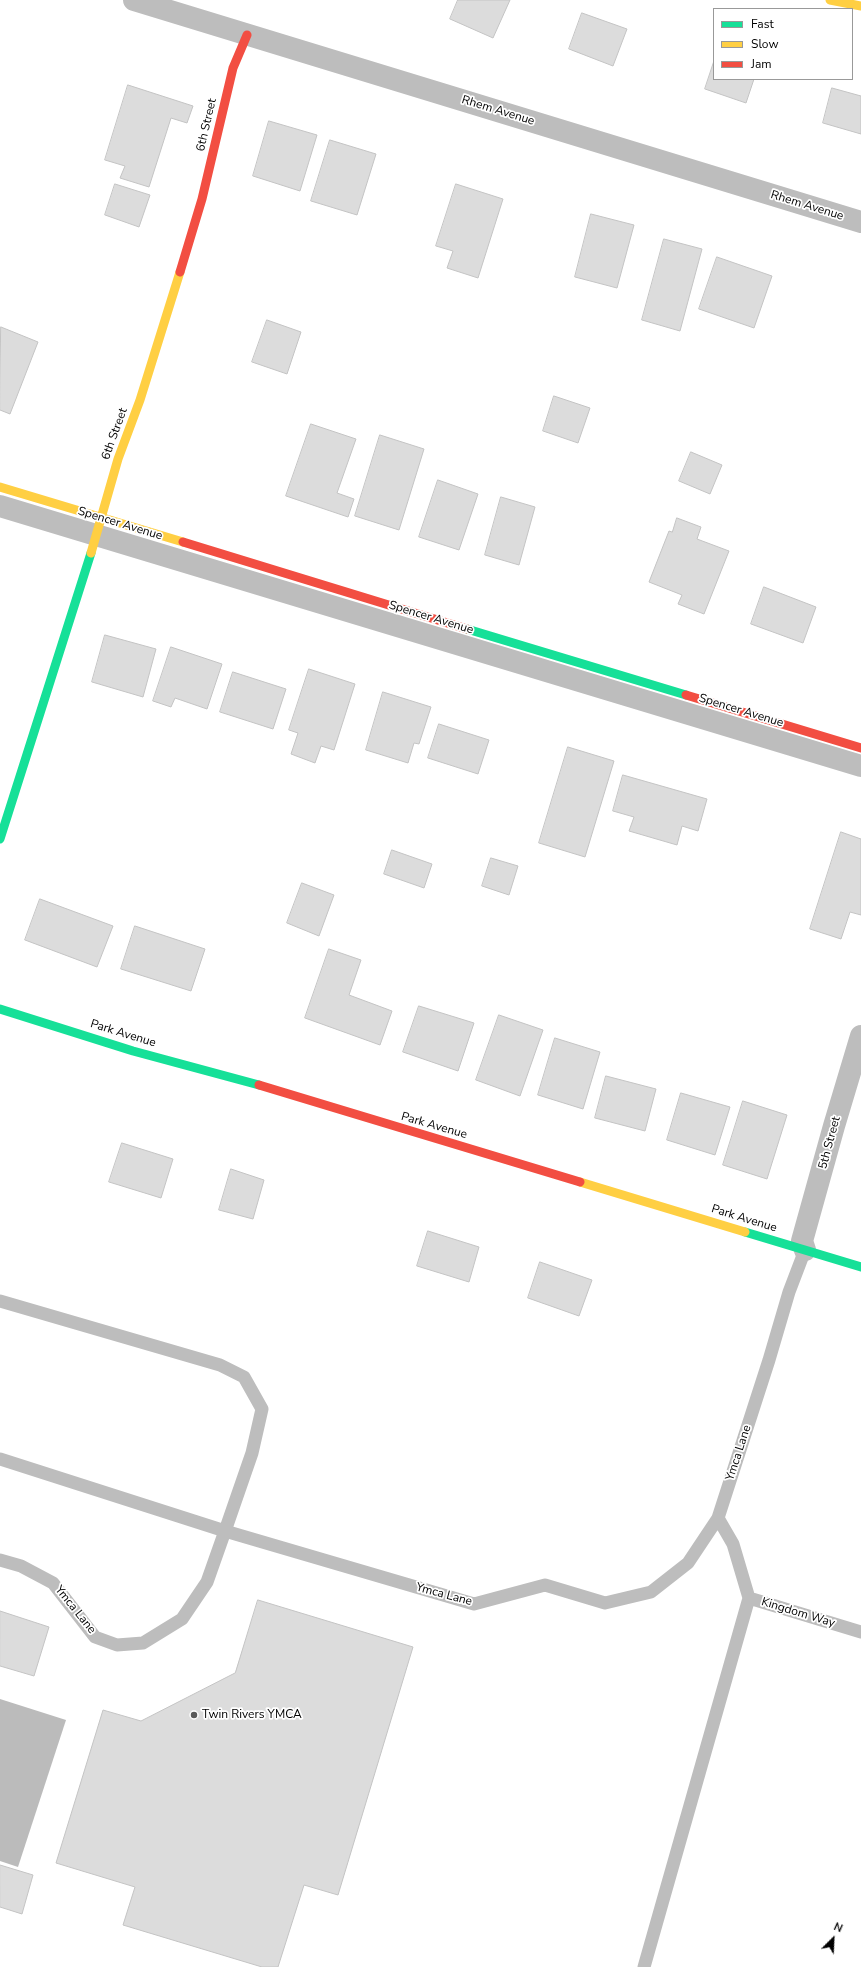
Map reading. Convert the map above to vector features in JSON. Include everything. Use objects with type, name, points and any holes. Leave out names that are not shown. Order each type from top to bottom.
[{"type":"street","name":"Rhem Avenue","points":[[134,0],[861,222]]},
{"type":"street","points":[[830,0],[861,6]]},
{"type":"street","name":"6th Street","points":[[0,840],[99,527],[118,459],[140,400],[202,199],[233,68],[248,35]]},
{"type":"street","name":"Spencer Avenue","points":[[0,487],[99,527],[861,766]]},
{"type":"street","name":"Spencer Avenue","points":[[0,506],[99,527],[861,748]]},
{"type":"street","name":"Park Avenue","points":[[0,1009],[133,1051],[251,1083],[861,1267]]},
{"type":"street","name":"5th Street","points":[[805,1250],[802,1241],[861,1036]]},
{"type":"lane","name":"Ymca Lane","points":[[0,1560],[21,1566],[53,1583],[95,1637],[116,1645],[143,1643],[182,1620],[206,1582],[225,1531],[474,1604],[544,1585],[605,1603],[651,1592],[688,1563],[718,1518],[769,1360],[789,1292],[805,1250]]},
{"type":"lane","points":[[0,1301],[220,1365],[244,1377],[262,1408],[252,1453],[225,1531],[0,1459]]},
{"type":"lane","name":"Kingdom Way","points":[[718,1518],[733,1544],[749,1598],[861,1632]]},
{"type":"lane","points":[[644,1967],[749,1598]]},
{"type":"shaded area","points":[[0,1699],[66,1720],[18,1867],[0,1861]]},
{"type":"building","points":[[458,0],[510,0],[493,38],[450,19]]},
{"type":"building","points":[[582,13],[627,29],[613,66],[569,49]]},
{"type":"building","points":[[713,64],[713,80],[754,80],[746,103],[705,89]]},
{"type":"building","points":[[128,85],[193,106],[187,123],[171,118],[149,187],[120,178],[125,166],[105,160]]},
{"type":"building","points":[[832,88],[861,96],[861,134],[823,123]]},
{"type":"building","points":[[269,121],[317,135],[300,191],[253,176]]},
{"type":"building","points":[[330,140],[376,154],[357,215],[311,201]]},
{"type":"building","points":[[115,184],[150,195],[139,227],[105,215]]},
{"type":"building","points":[[456,184],[503,199],[478,278],[447,268],[453,251],[436,246]]},
{"type":"building","points":[[591,214],[634,225],[617,288],[575,277]]},
{"type":"building","points":[[664,239],[702,249],[680,331],[642,320]]},
{"type":"building","points":[[717,257],[772,276],[754,328],[699,309]]},
{"type":"building","points":[[267,320],[301,332],[287,374],[252,362]]},
{"type":"building","points":[[1,327],[38,342],[10,414],[0,410]]},
{"type":"building","points":[[554,396],[590,408],[578,443],[543,431]]},
{"type":"building","points":[[311,424],[356,439],[337,493],[354,499],[348,517],[286,496]]},
{"type":"building","points":[[380,435],[424,449],[399,530],[355,516]]},
{"type":"building","points":[[691,452],[722,465],[710,494],[679,481]]},
{"type":"building","points":[[438,480],[478,494],[459,550],[419,537]]},
{"type":"building","points":[[501,497],[535,507],[519,565],[485,555]]},
{"type":"building","points":[[677,518],[701,527],[697,539],[729,551],[704,614],[678,604],[682,595],[649,582],[669,531],[672,532]]},
{"type":"building","points":[[764,587],[816,607],[803,643],[751,624]]},
{"type":"building","points":[[105,635],[156,649],[143,697],[92,682]]},
{"type":"building","points":[[171,647],[222,664],[207,709],[175,698],[171,707],[153,701]]},
{"type":"building","points":[[309,669],[355,684],[334,750],[321,746],[315,763],[291,754],[298,733],[289,730]]},
{"type":"building","points":[[233,672],[286,689],[273,729],[220,712]]},
{"type":"building","points":[[383,692],[431,707],[419,744],[414,743],[408,763],[366,750]]},
{"type":"building","points":[[439,724],[489,740],[478,774],[428,758]]},
{"type":"building","points":[[568,747],[614,761],[585,857],[539,843]]},
{"type":"building","points":[[623,775],[707,799],[698,831],[682,826],[677,845],[629,831],[634,817],[613,811]]},
{"type":"building","points":[[841,832],[861,839],[861,915],[850,912],[841,939],[810,929]]},
{"type":"building","points":[[392,850],[432,864],[424,888],[384,874]]},
{"type":"building","points":[[491,858],[518,866],[509,895],[482,886]]},
{"type":"building","points":[[302,883],[334,895],[319,936],[287,923]]},
{"type":"building","points":[[40,899],[113,926],[97,967],[25,940]]},
{"type":"building","points":[[135,926],[205,949],[191,991],[121,969]]},
{"type":"building","points":[[329,949],[361,960],[349,995],[392,1011],[380,1045],[305,1018]]},
{"type":"building","points":[[419,1006],[474,1023],[458,1071],[403,1052]]},
{"type":"building","points":[[499,1015],[543,1030],[520,1096],[476,1080]]},
{"type":"building","points":[[555,1038],[600,1052],[583,1109],[538,1095]]},
{"type":"building","points":[[606,1076],[656,1089],[645,1131],[595,1118]]},
{"type":"building","points":[[681,1093],[730,1107],[715,1155],[667,1140]]},
{"type":"building","points":[[743,1101],[787,1115],[767,1179],[723,1165]]},
{"type":"building","points":[[122,1143],[173,1159],[161,1198],[109,1182]]},
{"type":"building","points":[[231,1169],[264,1180],[253,1219],[219,1210]]},
{"type":"building","points":[[428,1231],[479,1247],[469,1282],[417,1266]]},
{"type":"building","points":[[540,1262],[592,1280],[579,1316],[528,1298]]},
{"type":"building","points":[[258,1600],[413,1647],[338,1895],[304,1885],[278,1967],[262,1967],[123,1925],[135,1887],[56,1863],[103,1710],[141,1721],[235,1673]]},
{"type":"building","points":[[0,1611],[49,1627],[34,1676],[0,1666]]},
{"type":"building","points":[[0,1865],[33,1875],[22,1914],[0,1907]]},
{"type":"traffic: fast","points":[[0,839],[91,553]]},
{"type":"traffic: fast","points":[[467,629],[686,695]]},
{"type":"traffic: fast","points":[[0,1009],[133,1051],[259,1085]]},
{"type":"traffic: fast","points":[[745,1232],[861,1267]]},
{"type":"traffic: slow","points":[[830,0],[861,6]]},
{"type":"traffic: slow","points":[[91,553],[118,459],[140,400],[180,272]]},
{"type":"traffic: slow","points":[[0,487],[183,542]]},
{"type":"traffic: slow","points":[[580,1182],[745,1232]]},
{"type":"traffic: jam","points":[[180,272],[202,199],[233,68],[247,35]]},
{"type":"traffic: jam","points":[[183,542],[467,629]]},
{"type":"traffic: jam","points":[[686,695],[861,748]]},
{"type":"traffic: jam","points":[[259,1085],[580,1182]]},
{"type":"place","name":"Twin Rivers YMCA","points":[[194,1715]]}]
